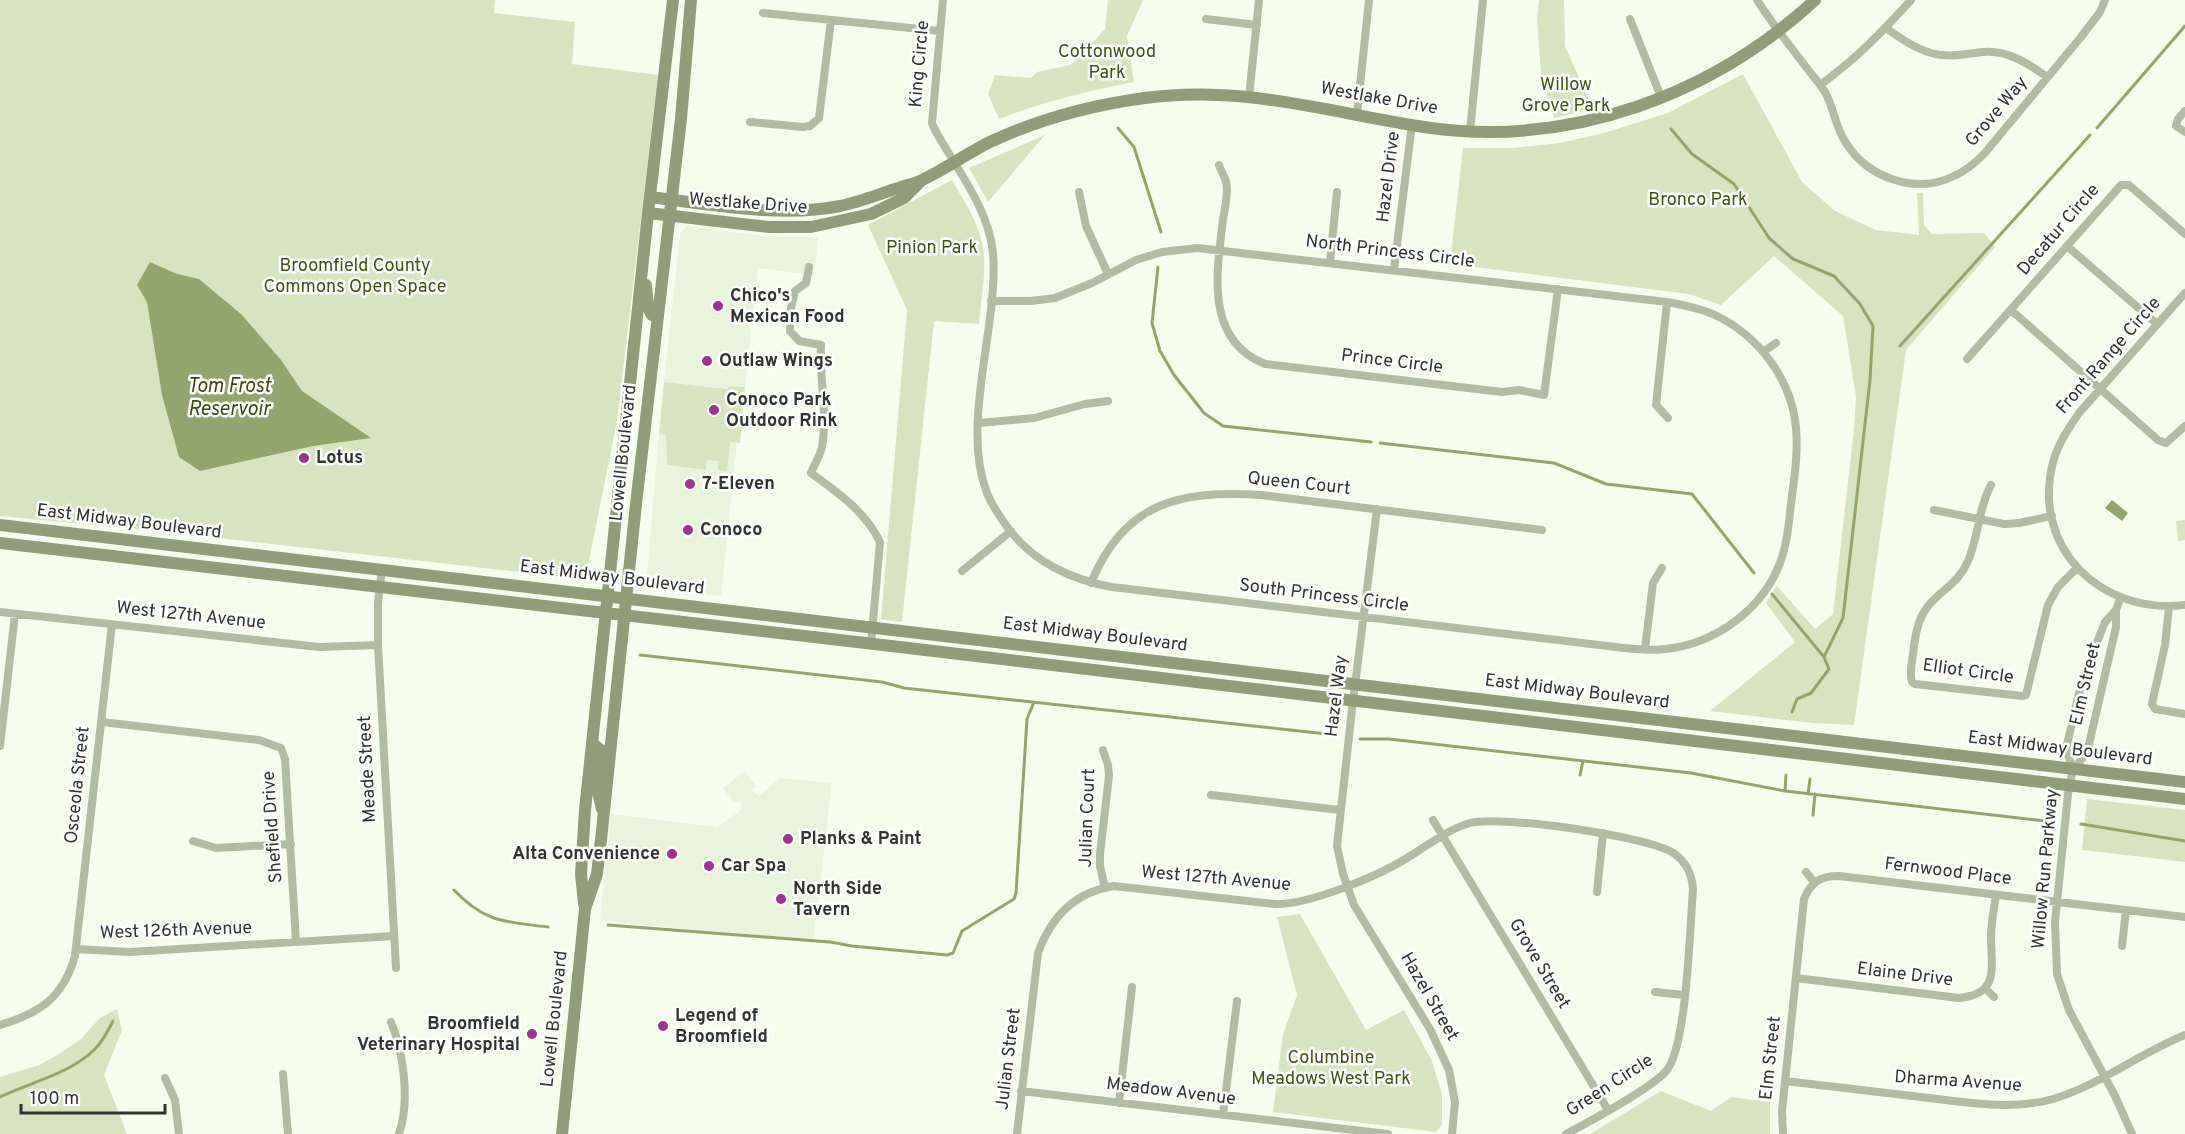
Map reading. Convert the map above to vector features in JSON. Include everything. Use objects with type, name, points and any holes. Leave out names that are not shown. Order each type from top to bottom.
[{"type":"main road","name":"Lowell Boulevard","points":[[562,1134],[585,909],[581,874],[592,744],[673,0]]},
{"type":"main road","name":"Lowell Boulevard","points":[[585,909],[597,874],[604,816],[657,317],[681,119],[691,0]]},
{"type":"main road","name":"Westlake Drive","points":[[650,197],[769,209],[820,209],[862,200],[921,181],[994,141],[1068,113],[1110,103],[1188,94],[1268,98],[1412,124],[1470,131],[1520,132],[1552,129],[1613,114],[1661,97],[1717,71],[1779,31],[1815,0]]},
{"type":"main road","name":"Westlake Drive","points":[[648,213],[769,227],[811,227],[871,214],[904,198],[921,181]]},
{"type":"main road","points":[[644,253],[648,307],[652,315],[657,317]]},
{"type":"main road","name":"East Midway Boulevard","points":[[0,525],[382,568],[2185,782]]},
{"type":"main road","name":"East Midway Boulevard","points":[[0,543],[2185,799]]},
{"type":"main road","points":[[592,744],[602,751],[598,792],[604,816]]},
{"type":"street","name":"King Circle","points":[[943,0],[932,123],[953,162]]},
{"type":"street","points":[[1249,97],[1259,0]]},
{"type":"street","points":[[1357,114],[1369,0]]},
{"type":"street","points":[[1470,131],[1483,0]]},
{"type":"street","name":"Grove Way","points":[[1757,0],[1820,85],[1831,105],[1840,134],[1855,157],[1884,177],[1908,183],[1925,184],[1953,177],[1969,168],[1984,154],[2100,12],[2105,0]]},
{"type":"street","points":[[1820,85],[1849,64],[1911,0]]},
{"type":"street","points":[[763,13],[940,31]]},
{"type":"street","points":[[1206,19],[1257,25]]},
{"type":"street","points":[[1630,19],[1661,97]]},
{"type":"street","points":[[750,122],[804,127],[810,126],[819,118],[831,20]]},
{"type":"street","points":[[1886,28],[1910,45],[1931,53],[1959,56],[1994,52],[2019,60],[2047,77]]},
{"type":"street","points":[[2185,111],[2178,119],[2176,126],[2185,132]]},
{"type":"street","name":"Hazel Drive","points":[[1394,269],[1412,124]]},
{"type":"street","name":"South Princess Circle","points":[[953,162],[983,216],[990,237],[993,274],[977,442],[987,494],[1011,531],[1032,553],[1048,565],[1072,577],[1091,583],[1645,649],[1664,650],[1692,643],[1728,627],[1758,599],[1770,584],[1780,564],[1788,535],[1797,452],[1796,427],[1786,390],[1764,352]]},
{"type":"street","points":[[1219,165],[1227,184],[1220,249]]},
{"type":"street","name":"Decatur Circle","points":[[1966,359],[2118,187],[2124,184],[2129,185],[2185,234]]},
{"type":"street","points":[[1079,192],[1086,226],[1108,274]]},
{"type":"street","points":[[1330,262],[1337,192]]},
{"type":"street","points":[[2067,246],[2157,324]]},
{"type":"street","name":"North Princess Circle","points":[[991,301],[1031,301],[1055,298],[1136,260],[1162,252],[1197,248],[1220,249],[1667,302],[1715,315],[1733,325],[1764,352]]},
{"type":"street","name":"Prince Circle","points":[[1220,249],[1217,290],[1220,309],[1231,339],[1245,355],[1265,364],[1314,370],[1544,395],[1558,289]]},
{"type":"street","points":[[808,267],[806,283],[795,291],[791,308],[790,331],[799,341],[821,345],[820,363],[824,411],[821,449],[811,473],[862,513],[880,542],[871,644]]},
{"type":"street","name":"Front Range Circle","points":[[2185,292],[2079,413],[2058,446],[2050,476],[2049,503],[2059,538],[2077,568],[2102,589],[2120,598],[2153,606],[2169,607],[2185,604]]},
{"type":"street","points":[[1667,302],[1656,405],[1668,418]]},
{"type":"street","points":[[2011,310],[2163,442],[2171,441],[2185,426]]},
{"type":"street","points":[[1764,352],[1776,343]]},
{"type":"street","points":[[979,423],[1034,418],[1085,404],[1108,401]]},
{"type":"street","name":"Elliot Circle","points":[[1991,485],[1983,500],[1967,564],[1957,580],[1929,605],[1918,622],[1910,678],[1915,684],[2026,695],[2048,604],[2058,587],[2077,568]]},
{"type":"street","name":"Queen Court","points":[[1091,583],[1110,546],[1136,519],[1167,503],[1232,493],[1542,530]]},
{"type":"street","name":"Hazel Way","points":[[1347,885],[1337,846],[1377,509]]},
{"type":"street","points":[[1934,510],[2011,524],[2052,516]]},
{"type":"street","points":[[962,571],[1011,531]]},
{"type":"street","name":"Meade Street","points":[[382,568],[378,603],[378,645],[396,968]]},
{"type":"street","points":[[1645,649],[1653,583],[1662,568]]},
{"type":"street","name":"Elm Street","points":[[2116,610],[2105,622],[2082,681],[2066,749],[2073,769],[2087,753],[2116,627],[2116,610],[2120,598]]},
{"type":"street","points":[[2169,607],[2165,645],[2152,704],[2155,709],[2185,714]]},
{"type":"street","name":"West 127th Avenue","points":[[0,612],[319,647],[378,645]]},
{"type":"street","points":[[0,746],[15,614]]},
{"type":"street","name":"Osceola Street","points":[[76,949],[112,624]]},
{"type":"street","name":"Shefield Drive","points":[[102,722],[259,740],[281,748],[285,759],[296,942]]},
{"type":"street","points":[[281,748],[289,742]]},
{"type":"street","name":"Julian Court","points":[[1102,750],[1108,765],[1109,776],[1100,854],[1105,888]]},
{"type":"street","name":"Willow Run Parkway","points":[[2073,769],[2057,902],[2055,945],[2057,974],[2069,1010],[2132,1134]]},
{"type":"street","points":[[1211,795],[1340,810]]},
{"type":"street","points":[[1433,820],[1443,837]]},
{"type":"street","name":"West 127th Avenue","points":[[1034,987],[1038,953],[1057,916],[1074,902],[1114,886],[1288,904],[1388,870],[1459,827],[1491,820],[1603,833],[1648,842],[1675,854],[1687,867]]},
{"type":"street","points":[[1597,892],[1603,833]]},
{"type":"street","name":"Grove Street","points":[[1443,837],[1608,1110]]},
{"type":"street","points":[[193,842],[216,848],[291,844]]},
{"type":"street","name":"Green Circle","points":[[1566,1134],[1661,1076],[1671,1063],[1678,1040],[1684,994],[1693,889],[1687,867]]},
{"type":"street","points":[[1806,872],[1814,882]]},
{"type":"street","name":"Fernwood Place","points":[[1814,882],[1827,876],[1839,876],[2185,917]]},
{"type":"street","name":"Elm Street","points":[[1783,1134],[1782,1111],[1804,899],[1814,882]]},
{"type":"street","name":"Hazel Street","points":[[1347,885],[1354,905],[1430,1029],[1443,1055],[1452,1077],[1455,1102],[1452,1134]]},
{"type":"street","points":[[1994,997],[1985,988],[1991,979],[1993,965],[1991,931],[1996,895]]},
{"type":"street","points":[[2122,946],[2126,910]]},
{"type":"street","name":"West 126th Avenue","points":[[0,1025],[30,1016],[49,1003],[64,983],[73,963],[76,949],[130,952],[394,936]]},
{"type":"street","name":"Elaine Drive","points":[[1796,978],[1959,998],[1975,995],[1985,988]]},
{"type":"street","name":"Julian Street","points":[[1017,1134],[1034,987]]},
{"type":"street","points":[[1119,1103],[1132,987]]},
{"type":"street","points":[[1655,992],[1684,994]]},
{"type":"street","points":[[1223,1115],[1237,1001]]},
{"type":"street","points":[[391,1022],[399,1042],[403,1072],[404,1108],[399,1134]]},
{"type":"street","name":"Dharma Avenue","points":[[1785,1081],[1988,1104],[2025,1105],[2054,1099],[2104,1077],[2185,1035]]},
{"type":"street","points":[[283,1074],[288,1134]]},
{"type":"street","points":[[165,1078],[175,1100],[179,1134]]},
{"type":"street","name":"Meadow Avenue","points":[[1022,1091],[1388,1134]]},
{"type":"shaded area","points":[[686,226],[766,236],[818,238],[814,275],[758,268],[745,387],[730,386],[729,389],[664,382],[680,234]]},
{"type":"shaded area","points":[[659,434],[666,434],[667,465],[706,470],[707,460],[718,461],[730,442],[737,443],[721,596],[646,586]]},
{"type":"shaded area","points":[[745,771],[756,786],[751,790],[759,796],[780,778],[832,783],[813,943],[600,920],[611,814],[717,827],[739,812],[742,806],[740,801],[734,803],[723,788]]},
{"type":"green space","name":"Broomfield County Commons Open Space","points":[[0,0],[495,0],[494,13],[575,22],[572,64],[658,75],[617,421],[586,576],[581,579],[147,530],[0,516]]},
{"type":"green space","name":"Cottonwood Park","points":[[1108,0],[1143,0],[1127,36],[1134,82],[1032,107],[999,119],[988,94],[995,75],[1031,78],[1037,72],[1070,65],[1105,29]]},
{"type":"green space","name":"Willow Grove Park","points":[[1539,0],[1564,0],[1565,46],[1593,109],[1554,118],[1541,76],[1537,18]]},
{"type":"green space","name":"Bronco Park","points":[[1743,74],[1802,182],[1835,211],[1876,230],[1919,235],[1917,193],[1923,193],[1924,225],[1932,234],[1984,233],[1995,247],[1906,350],[1854,725],[1813,723],[1710,711],[1795,642],[1766,603],[1777,586],[1815,629],[1833,614],[1856,397],[1843,316],[1774,256],[1721,305],[1689,294],[1450,264],[1463,148],[1512,148],[1560,143],[1604,133],[1668,113]]},
{"type":"green space","points":[[1045,135],[988,202],[969,168]]},
{"type":"green space","name":"Pinion Park","points":[[952,180],[975,220],[980,235],[984,257],[984,280],[979,324],[934,321],[902,622],[881,619],[907,310],[868,225]]},
{"type":"green space","points":[[664,382],[728,389],[729,386],[745,387],[740,443],[730,442],[727,471],[718,470],[718,461],[707,460],[706,470],[667,465],[666,435],[659,434]]},
{"type":"green space","points":[[2185,520],[2185,540],[2178,541],[2176,521]]},
{"type":"green space","points":[[2087,799],[2185,810],[2185,862],[2082,850]]},
{"type":"green space","name":"Columbine Meadows West Park","points":[[1300,914],[1366,1030],[1404,1010],[1432,1061],[1442,1094],[1442,1125],[1436,1132],[1273,1112],[1283,1034],[1297,995],[1277,917]]},
{"type":"green space","points":[[117,1009],[122,1030],[104,1075],[127,1134],[0,1134],[0,1077],[39,1065],[59,1054],[81,1039],[100,1018]]},
{"type":"green space","points":[[1661,1091],[1711,1111],[1731,1097],[1770,1102],[1770,1134],[1590,1134]]},
{"type":"water","name":"Tom Frost Reservoir","points":[[150,262],[177,274],[199,279],[241,314],[281,360],[302,391],[371,438],[313,446],[200,471],[179,457],[162,395],[147,302],[137,285]]},
{"type":"water","points":[[2112,500],[2128,513],[2122,521],[2105,508]]},
{"type":"waterway","points":[[2097,128],[2185,26]]},
{"type":"waterway","points":[[1118,128],[1134,147],[1161,232]]},
{"type":"waterway","points":[[1671,129],[1692,154],[1734,184],[1769,238],[1793,259],[1834,276],[1860,304],[1873,326],[1870,380],[1843,618],[1824,657]]},
{"type":"waterway","points":[[1900,346],[2090,135]]},
{"type":"waterway","points":[[1158,267],[1152,323],[1160,351],[1174,375],[1204,413],[1223,426],[1371,442]]},
{"type":"waterway","points":[[1380,443],[1554,463],[1606,484],[1692,494],[1754,573]]},
{"type":"waterway","points":[[1772,594],[1824,657],[1829,669],[1811,693],[1797,699],[1792,712]]},
{"type":"waterway","points":[[640,655],[882,682],[904,688],[1336,735]]},
{"type":"waterway","points":[[608,925],[830,942],[947,955],[953,953],[962,931],[1014,899],[1016,893],[1027,719],[1034,702]]},
{"type":"waterway","points":[[1360,739],[1389,739],[1691,773],[1785,791],[2045,821]]},
{"type":"waterway","points":[[1580,775],[1583,761]]},
{"type":"waterway","points":[[1785,791],[1786,775]]},
{"type":"waterway","points":[[1808,794],[1810,779]]},
{"type":"waterway","points":[[1813,815],[1815,794]]},
{"type":"waterway","points":[[2081,824],[2185,841]]},
{"type":"waterway","points":[[454,890],[465,901],[486,915],[508,922],[548,927]]},
{"type":"waterway","points":[[0,1097],[62,1071],[85,1058],[100,1043],[113,1021]]},
{"type":"place","name":"Chico's Mexican Food","points":[[718,306]]},
{"type":"place","name":"Outlaw Wings","points":[[707,361]]},
{"type":"place","name":"Conoco Park Outdoor Rink","points":[[714,410]]},
{"type":"place","name":"Lotus","points":[[304,458]]},
{"type":"place","name":"7-Eleven","points":[[690,484]]},
{"type":"place","name":"Conoco","points":[[688,530]]},
{"type":"place","name":"Planks & Paint","points":[[788,839]]},
{"type":"place","name":"Alta Convenience","points":[[672,854]]},
{"type":"place","name":"Car Spa","points":[[709,866]]},
{"type":"place","name":"North Side Tavern","points":[[781,899]]},
{"type":"place","name":"Legend of Broomfield","points":[[663,1026]]},
{"type":"place","name":"Broomfield Veterinary Hospital","points":[[532,1034]]}]
